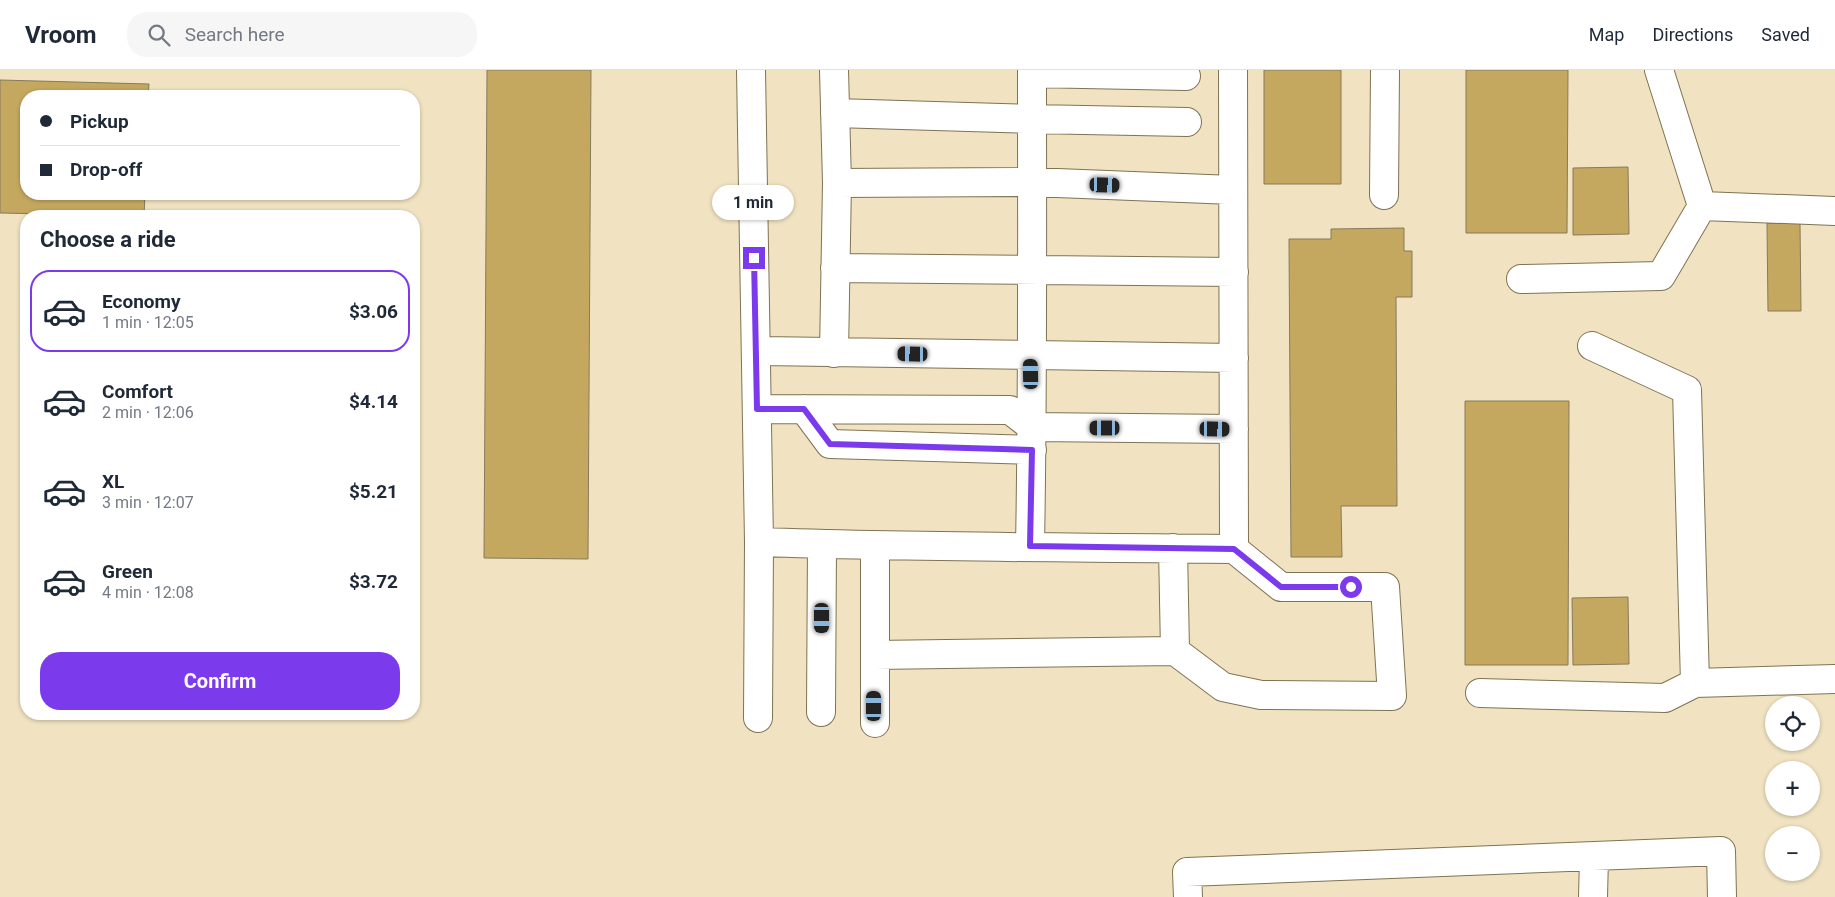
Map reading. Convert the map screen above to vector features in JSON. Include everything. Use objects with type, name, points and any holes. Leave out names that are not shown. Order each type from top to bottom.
[{"type":"lane","points":[[751,70],[759,542],[758,718]]},
{"type":"lane","points":[[834,70],[837,183],[834,353]]},
{"type":"lane","points":[[1233,70],[1234,549]]},
{"type":"lane","points":[[1384,195],[1385,70]]},
{"type":"lane","points":[[1521,278],[1661,276],[1702,206],[1660,70]]},
{"type":"lane","points":[[1030,546],[1032,438],[1032,71],[1186,76]]},
{"type":"lane","points":[[835,112],[1187,122]]},
{"type":"lane","points":[[837,183],[1032,182],[1233,190]]},
{"type":"lane","points":[[1702,206],[1835,211]]},
{"type":"lane","points":[[835,268],[1234,272]]},
{"type":"lane","points":[[1592,346],[1687,390],[1695,683]]},
{"type":"lane","points":[[756,351],[1234,358]]},
{"type":"lane","points":[[757,409],[1010,410],[1032,438]]},
{"type":"lane","points":[[804,409],[830,444],[1234,429]]},
{"type":"lane","points":[[759,542],[875,546],[1234,549],[1281,587],[1385,587],[1392,696],[1261,695],[1223,687],[1175,651],[874,655]]},
{"type":"lane","points":[[821,712],[822,544]]},
{"type":"lane","points":[[874,723],[875,546]]},
{"type":"lane","points":[[1173,548],[1175,651]]},
{"type":"lane","points":[[1480,693],[1666,698],[1695,683],[1835,679]]},
{"type":"lane","points":[[1188,897],[1187,872],[1721,852],[1722,897]]},
{"type":"lane","points":[[1593,897],[1594,858]]},
{"type":"building","points":[[487,70],[591,70],[588,559],[484,558]]},
{"type":"building","points":[[1264,70],[1341,70],[1341,184],[1264,184]]},
{"type":"building","points":[[1466,70],[1568,70],[1567,233],[1466,233]]},
{"type":"building","points":[[0,80],[149,84],[148,90],[20,90],[20,200],[145,200],[144,210],[20,210],[20,213],[0,213]]},
{"type":"building","points":[[1628,167],[1629,234],[1573,235],[1573,168]]},
{"type":"building","points":[[1767,223],[1800,223],[1801,311],[1768,311]]},
{"type":"building","points":[[1404,228],[1404,251],[1412,251],[1412,297],[1396,297],[1397,506],[1341,506],[1342,557],[1291,557],[1289,239],[1331,239],[1331,229]]},
{"type":"building","points":[[1465,401],[1569,401],[1568,665],[1465,665]]},
{"type":"building","points":[[1628,597],[1629,664],[1573,665],[1572,598]]},
{"type":"route","points":[[754,258],[757,409],[804,409],[830,444],[1032,450],[1030,546],[1234,549],[1281,587],[1351,587]]}]
